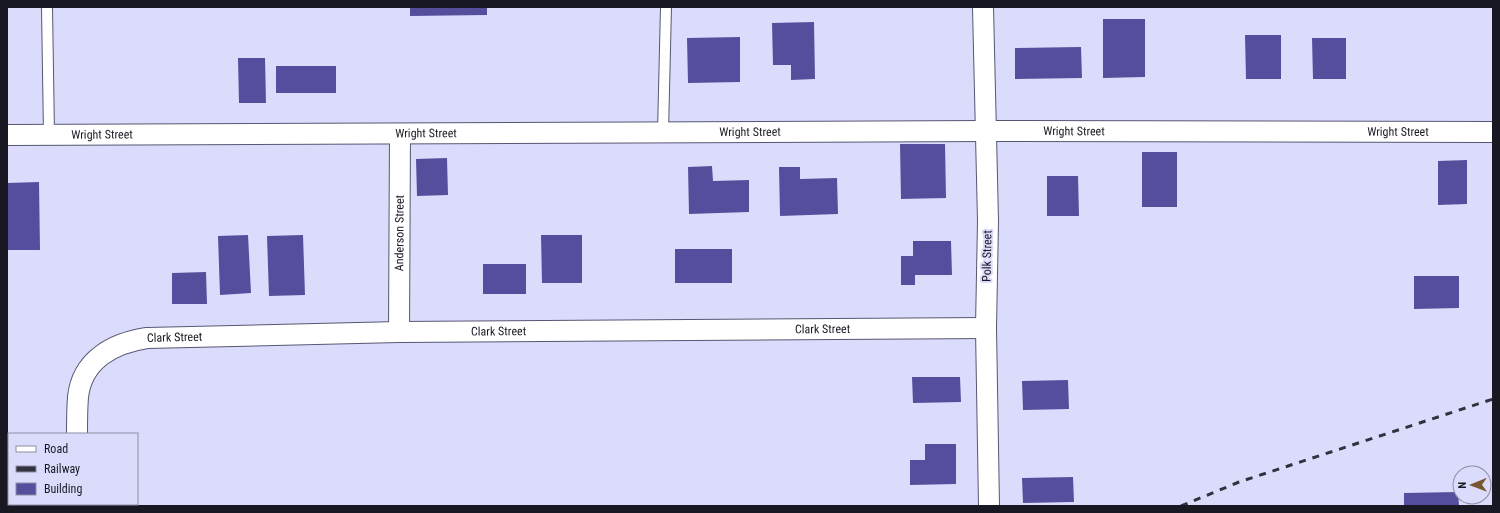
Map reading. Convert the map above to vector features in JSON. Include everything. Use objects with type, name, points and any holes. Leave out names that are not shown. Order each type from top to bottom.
[{"type":"street","name":"Polk Street","points":[[983,7],[988,221],[986,328],[989,506]]},
{"type":"street","name":"Wright Street","points":[[7,135],[985,131],[1493,132]]},
{"type":"street","name":"Anderson Street","points":[[399,332],[400,134]]},
{"type":"street","name":"Clark Street","points":[[77,433],[78,396],[84,378],[95,361],[109,349],[127,341],[147,338],[399,332],[986,328]]},
{"type":"lane","points":[[47,7],[49,135]]},
{"type":"lane","points":[[663,132],[666,7]]},
{"type":"building","points":[[410,7],[487,7],[487,15],[410,16]]},
{"type":"building","points":[[1103,19],[1145,19],[1145,77],[1103,78]]},
{"type":"building","points":[[814,22],[815,79],[791,80],[791,65],[773,65],[772,23]]},
{"type":"building","points":[[1245,35],[1281,35],[1281,79],[1246,79]]},
{"type":"building","points":[[740,37],[740,82],[688,83],[687,38]]},
{"type":"building","points":[[1312,38],[1346,38],[1346,79],[1313,79]]},
{"type":"building","points":[[1081,47],[1082,78],[1015,79],[1015,48]]},
{"type":"building","points":[[238,58],[265,58],[266,103],[239,103]]},
{"type":"building","points":[[276,66],[336,66],[336,93],[276,93]]},
{"type":"building","points":[[900,144],[945,144],[946,198],[901,199]]},
{"type":"building","points":[[1142,152],[1177,152],[1177,207],[1142,207]]},
{"type":"building","points":[[447,158],[448,195],[417,196],[416,159]]},
{"type":"building","points":[[1467,160],[1467,204],[1438,205],[1438,161]]},
{"type":"building","points":[[712,166],[713,181],[749,180],[749,212],[689,214],[688,167]]},
{"type":"building","points":[[779,167],[800,167],[800,179],[837,178],[838,214],[780,216]]},
{"type":"building","points":[[1047,176],[1078,176],[1079,216],[1047,216]]},
{"type":"building","points":[[39,182],[40,250],[7,250],[7,183]]},
{"type":"building","points":[[248,235],[251,293],[220,295],[218,236]]},
{"type":"building","points":[[303,235],[305,295],[269,296],[267,236]]},
{"type":"building","points":[[541,235],[582,235],[582,283],[542,283]]},
{"type":"building","points":[[913,241],[951,241],[952,275],[915,275],[915,285],[901,285],[901,256],[913,256]]},
{"type":"building","points":[[675,249],[732,249],[732,283],[675,283]]},
{"type":"building","points":[[483,264],[526,264],[526,294],[483,294]]},
{"type":"building","points":[[206,272],[207,304],[172,304],[172,273]]},
{"type":"building","points":[[1414,276],[1459,276],[1459,308],[1414,309]]},
{"type":"building","points":[[912,377],[960,377],[961,402],[913,403]]},
{"type":"building","points":[[1068,380],[1069,409],[1023,410],[1022,381]]},
{"type":"building","points":[[925,444],[956,444],[956,484],[910,485],[910,460],[925,460]]},
{"type":"building","points":[[1073,477],[1074,502],[1023,503],[1022,478]]},
{"type":"building","points":[[1452,492],[1452,505],[1459,506],[1404,506],[1404,493]]},
{"type":"railway","points":[[1181,506],[1239,482],[1493,399]]}]
